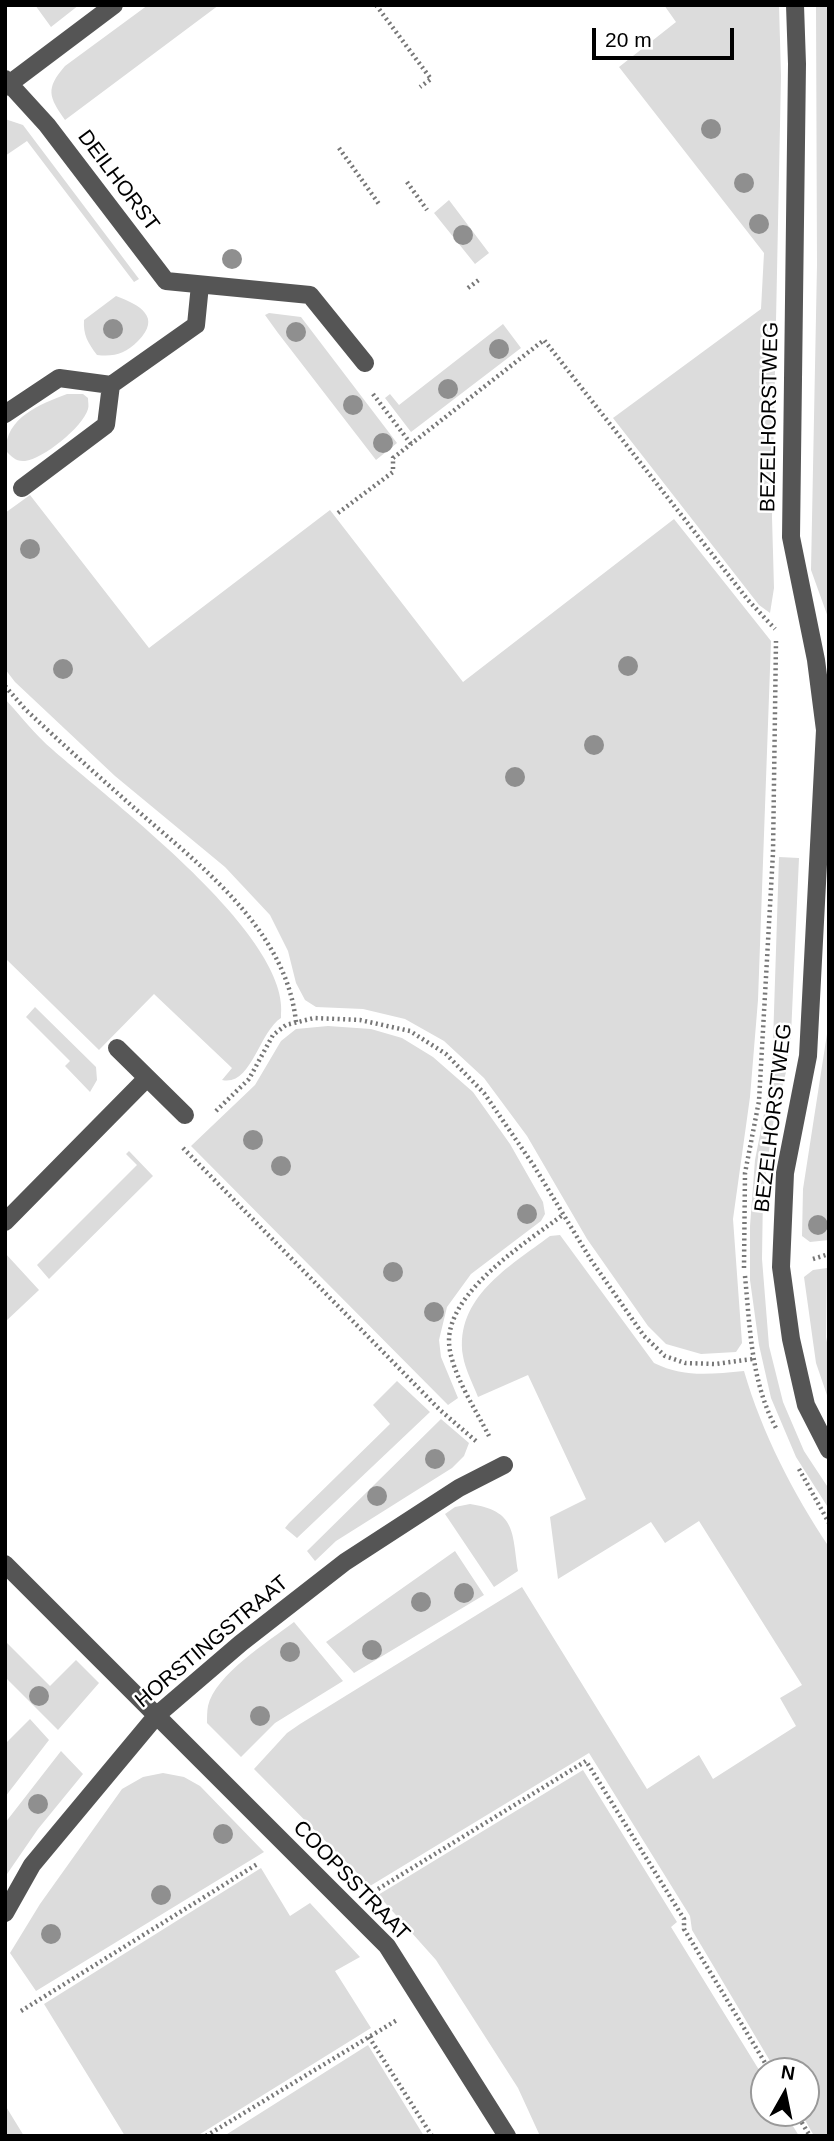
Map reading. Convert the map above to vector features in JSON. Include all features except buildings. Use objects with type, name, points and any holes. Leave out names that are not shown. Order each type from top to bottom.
[{"type":"street","points":[[7,83],[114,5]]},
{"type":"street","name":"BEZELHORSTWEG","points":[[795,5],[797,64],[791,537],[816,660],[825,730],[825,827],[808,1056],[785,1173],[781,1267],[790,1339],[806,1405],[829,1450]]},
{"type":"street","name":"DEILHORST","points":[[7,83],[47,125],[166,281],[310,295],[365,363]]},
{"type":"street","points":[[5,414],[59,378],[111,385],[196,325],[201,285]]},
{"type":"street","points":[[22,488],[106,425],[111,385]]},
{"type":"street","points":[[117,1048],[185,1115]]},
{"type":"street","points":[[5,1222],[147,1078]]},
{"type":"street","name":"HORSTINGSTRAAT","points":[[5,1913],[32,1865],[157,1715],[240,1643],[345,1562],[459,1488],[504,1465]]},
{"type":"street","name":"COOPSSTRAAT","points":[[5,1564],[387,1947],[507,2136]]},
{"type":"path","points":[[376,5],[431,79],[420,87]]},
{"type":"path","points":[[339,148],[379,204]]},
{"type":"path","points":[[407,182],[427,210]]},
{"type":"path","points":[[468,288],[480,279]]},
{"type":"path","points":[[338,513],[393,472],[393,458],[544,340],[748,600],[776,629]]},
{"type":"path","points":[[365,363],[368,387],[411,443]]},
{"type":"path","points":[[777,615],[773,853],[760,1101],[745,1173],[744,1262],[753,1359],[770,1416],[782,1438]]},
{"type":"path","points":[[5,686],[25,709],[202,868],[254,923],[283,971],[294,1002],[296,1022]]},
{"type":"path","points":[[504,1465],[440,1410],[181,1147],[249,1079],[274,1035],[286,1025],[314,1018],[372,1022],[410,1031],[446,1054],[484,1094],[534,1166],[591,1260],[644,1336],[665,1356],[685,1363],[715,1364],[753,1359]]},
{"type":"path","points":[[185,1115],[199,1128]]},
{"type":"path","points":[[504,1465],[456,1369],[449,1343],[453,1320],[471,1290],[495,1266],[564,1214]]},
{"type":"path","points":[[794,1460],[829,1523]]},
{"type":"path","points":[[348,1908],[586,1761],[684,1919],[684,1929],[762,2057]]},
{"type":"path","points":[[22,2011],[286,1846]]},
{"type":"path","points":[[206,2136],[423,2004]]},
{"type":"path","points":[[369,2037],[432,2136]]},
{"type":"shaded area","points":[[35,5],[79,5],[51,27]]},
{"type":"shaded area","points":[[148,5],[219,5],[65,120],[55,105],[52,93],[54,81],[59,74],[65,66]]},
{"type":"shaded area","points":[[664,5],[779,5],[781,76],[772,517],[774,588],[770,613],[759,605],[613,418],[761,309],[764,253],[619,67],[676,22]]},
{"type":"shaded area","points":[[816,5],[829,5],[829,620],[811,570],[817,265]]},
{"type":"shaded area","points":[[5,119],[23,125],[139,279],[134,282],[27,141],[5,156]]},
{"type":"shaded area","points":[[449,200],[489,253],[475,264],[434,213]]},
{"type":"shaded area","points":[[116,296],[140,308],[148,319],[148,325],[138,341],[124,352],[97,355],[87,339],[84,320]]},
{"type":"shaded area","points":[[269,313],[301,317],[397,443],[376,460],[278,333],[265,315]]},
{"type":"shaded area","points":[[503,324],[521,348],[411,432],[385,398],[390,394],[399,405]]},
{"type":"shaded area","points":[[67,394],[83,394],[88,398],[85,416],[71,433],[33,459],[19,461],[6,451],[7,439],[18,421],[46,402]]},
{"type":"shaded area","points":[[30,495],[149,648],[330,510],[463,682],[674,519],[771,641],[758,1000],[750,1097],[733,1219],[742,1343],[736,1352],[701,1354],[666,1344],[648,1326],[587,1239],[527,1136],[484,1078],[444,1041],[405,1019],[363,1009],[316,1007],[305,1000],[296,983],[288,951],[270,915],[225,867],[115,776],[15,682],[5,669],[5,513]]},
{"type":"shaded area","points":[[5,699],[46,744],[193,872],[259,949],[277,985],[281,1018],[273,1025],[248,1067],[232,1080],[222,1080],[232,1068],[154,994],[99,1050],[5,958]]},
{"type":"shaded area","points":[[779,857],[799,858],[791,1035],[763,1192],[762,1259],[769,1346],[783,1402],[804,1451],[829,1489],[829,1509],[796,1457],[771,1398],[759,1345],[750,1280],[750,1226],[755,1160],[772,1073]]},
{"type":"shaded area","points":[[35,1007],[96,1067],[97,1080],[90,1092],[65,1066],[70,1061],[26,1017]]},
{"type":"shaded area","points":[[829,1021],[829,1240],[810,1242],[802,1236],[803,1189]]},
{"type":"shaded area","points":[[328,1026],[371,1029],[402,1038],[433,1057],[473,1092],[510,1144],[543,1202],[545,1214],[541,1221],[471,1274],[447,1307],[439,1340],[441,1357],[458,1398],[448,1405],[191,1146],[255,1085],[281,1041],[296,1029]]},
{"type":"shaded area","points":[[129,1151],[153,1176],[49,1279],[37,1265],[137,1165],[126,1154]]},
{"type":"shaded area","points":[[560,1235],[654,1363],[687,1373],[744,1371],[780,1462],[829,1547],[829,2136],[814,2136],[809,2127],[820,2127],[820,2057],[768,2057],[692,1930],[690,1916],[589,1753],[370,1886],[254,1769],[287,1733],[300,1724],[522,1587],[647,1789],[699,1755],[713,1779],[796,1726],[780,1698],[802,1685],[699,1521],[665,1543],[651,1522],[558,1579],[550,1517],[586,1499],[528,1375],[478,1397],[463,1356],[463,1335],[467,1317],[476,1300],[518,1259],[550,1236]]},
{"type":"shaded area","points":[[5,1253],[39,1290],[5,1322]]},
{"type":"shaded area","points":[[827,1268],[829,1401],[816,1363],[804,1277],[813,1270]]},
{"type":"shaded area","points":[[397,1381],[430,1412],[297,1538],[285,1528],[289,1523],[390,1424],[373,1405]]},
{"type":"shaded area","points":[[441,1419],[469,1443],[464,1456],[452,1468],[336,1541],[315,1561],[307,1551]]},
{"type":"shaded area","points":[[470,1504],[496,1512],[504,1518],[512,1534],[518,1571],[494,1587],[445,1514],[455,1507]]},
{"type":"shaded area","points":[[455,1551],[484,1595],[354,1673],[326,1642]]},
{"type":"shaded area","points":[[294,1622],[343,1681],[275,1723],[241,1757],[207,1723],[208,1706],[221,1682],[232,1671]]},
{"type":"shaded area","points":[[5,1641],[50,1686],[76,1660],[99,1683],[58,1730],[5,1677]]},
{"type":"shaded area","points":[[30,1719],[49,1740],[5,1797],[5,1744]]},
{"type":"shaded area","points":[[61,1751],[83,1774],[38,1829],[5,1877],[5,1823]]},
{"type":"shaded area","points":[[583,1770],[677,1922],[671,1927],[751,2057],[750,2127],[794,2127],[799,2136],[540,2136],[518,2088],[436,1960],[378,1895]]},
{"type":"shaded area","points":[[163,1773],[184,1777],[200,1786],[264,1852],[36,1991],[10,1953],[40,1904],[122,1789],[143,1777]]},
{"type":"shaded area","points":[[261,1868],[290,1916],[310,1903],[360,1957],[335,1971],[371,2028],[197,2136],[125,2136],[44,2004]]},
{"type":"shaded area","points":[[368,2045],[424,2136],[224,2136]]},
{"type":"shaded area","points":[[5,2105],[24,2136],[5,2136]]}]
